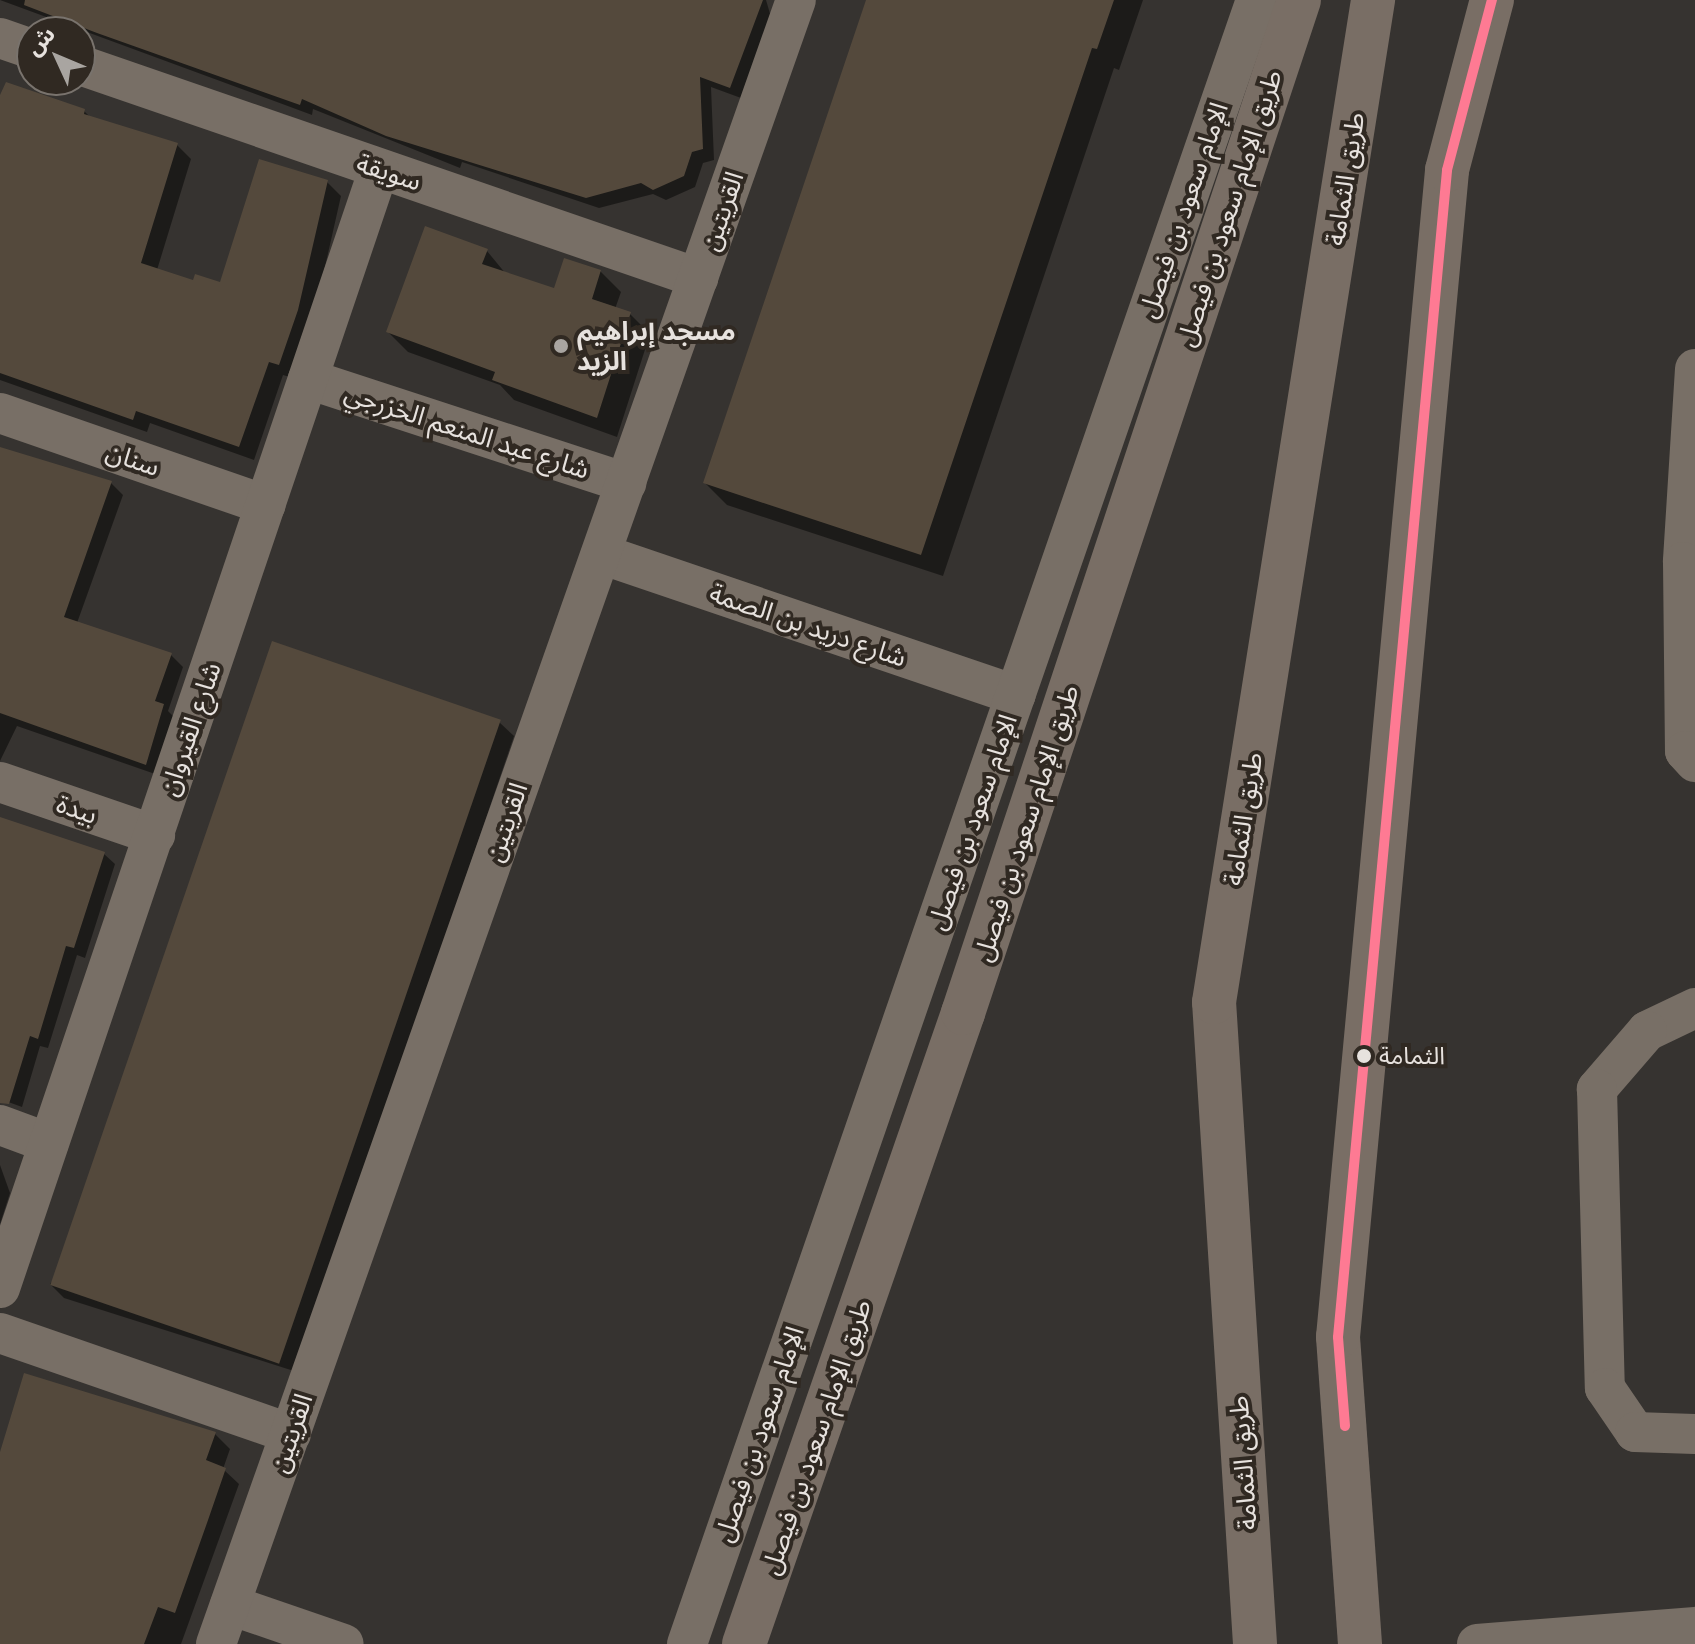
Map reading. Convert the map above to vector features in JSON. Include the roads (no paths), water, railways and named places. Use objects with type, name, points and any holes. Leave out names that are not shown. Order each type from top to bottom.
[{"type":"main road","name":"طريق الإمام سعود بن فيصل","points":[[744,1644],[963,1013],[1299,0]]},
{"type":"main road","name":"طريق الثمامة","points":[[1255,1644],[1214,1002],[1373,0]]},
{"type":"main road","points":[[1360,1644],[1338,1337],[1447,170],[1492,0]]},
{"type":"street","name":"القريتين","points":[[216,1644],[796,0]]},
{"type":"street","name":"الإمام سعود بن فيصل","points":[[687,1644],[1256,0]]},
{"type":"street","name":"سويقة","points":[[96,71],[698,278]]},
{"type":"street","name":"شارع القيروان","points":[[0,1288],[379,169]]},
{"type":"street","points":[[1695,369],[1683,562],[1685,751],[1695,762]]},
{"type":"street","name":"شارع عبد المنعم الخزرجي","points":[[308,379],[626,483]]},
{"type":"street","name":"سنان","points":[[0,413],[265,505]]},
{"type":"street","name":"شارع دريد بن الصمة","points":[[601,554],[1016,695]]},
{"type":"street","name":"بيدة","points":[[0,782],[155,835]]},
{"type":"street","points":[[1695,1008],[1647,1031],[1597,1089],[1605,1388],[1635,1432],[1695,1434]]},
{"type":"street","points":[[0,1125],[49,1143]]},
{"type":"street","points":[[0,1333],[291,1434]]},
{"type":"street","points":[[230,1605],[344,1644]]},
{"type":"street","points":[[1477,1644],[1695,1627]]},
{"type":"place","name":"مسجد إبراهيم الزيد","points":[[561,346]]},
{"type":"place","name":"الثمامة","points":[[1364,1056]]}]
